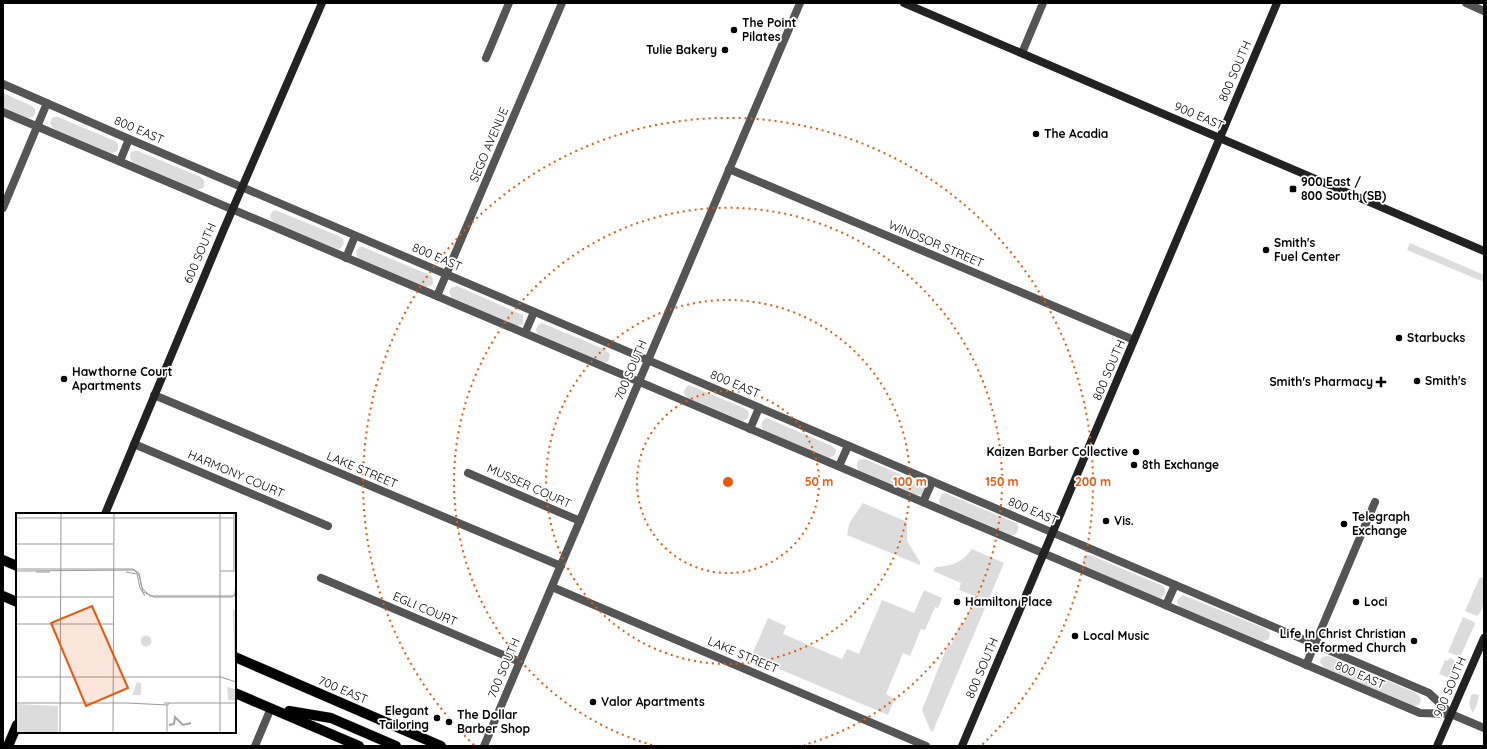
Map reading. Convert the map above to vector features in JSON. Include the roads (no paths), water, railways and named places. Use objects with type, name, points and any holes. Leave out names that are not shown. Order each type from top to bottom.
[{"type":"main road","points":[[3,560],[16,566]]},
{"type":"main road","points":[[3,596],[16,602]]},
{"type":"main road","name":"700 EAST","points":[[236,657],[441,746]]},
{"type":"main road","points":[[236,693],[359,746]]},
{"type":"main road","points":[[271,708],[330,718],[396,746]]},
{"type":"main road","points":[[8,746],[16,727]]},
{"type":"street","name":"600 SOUTH","points":[[106,513],[232,209],[322,3]]},
{"type":"street","points":[[486,58],[509,3]]},
{"type":"street","name":"SEGO AVENUE","points":[[437,296],[562,3]]},
{"type":"street","name":"700 SOUTH","points":[[484,746],[800,3]]},
{"type":"street","name":"900 EAST","points":[[904,3],[1484,251]]},
{"type":"street","points":[[1022,53],[1043,3]]},
{"type":"street","name":"800 SOUTH","points":[[962,746],[1277,3]]},
{"type":"street","points":[[1466,3],[1484,11]]},
{"type":"street","name":"800 EAST","points":[[3,84],[355,236],[1429,693],[1451,714],[1484,728]]},
{"type":"street","points":[[3,208],[48,103]]},
{"type":"street","name":"800 EAST","points":[[3,112],[750,428],[1420,714],[1451,714]]},
{"type":"street","points":[[120,161],[129,139]]},
{"type":"street","name":"WINDSOR STREET","points":[[729,169],[1134,340]]},
{"type":"street","points":[[346,258],[355,236]]},
{"type":"street","points":[[525,333],[534,312]]},
{"type":"street","name":"LAKE STREET","points":[[154,395],[561,566]]},
{"type":"street","points":[[750,428],[759,408]]},
{"type":"street","name":"HARMONY COURT","points":[[134,444],[328,526]]},
{"type":"street","points":[[839,466],[848,446]]},
{"type":"street","name":"MUSSER COURT","points":[[468,473],[580,521]]},
{"type":"street","points":[[923,502],[932,482]]},
{"type":"street","points":[[1306,665],[1375,502]]},
{"type":"street","name":"EGLI COURT","points":[[321,578],[520,662]]},
{"type":"street","points":[[1166,605],[1175,585]]},
{"type":"street","name":"LAKE STREET","points":[[552,587],[926,746]]},
{"type":"street","name":"900 SOUTH","points":[[1437,746],[1484,638]]},
{"type":"street","points":[[255,746],[271,708]]},
{"type":"place","name":"The Point Pilates","points":[[734,30]]},
{"type":"place","name":"Tulie Bakery","points":[[725,50]]},
{"type":"place","name":"The Acadia","points":[[1036,134]]},
{"type":"place","name":"900 East / 800 South (SB)","points":[[1293,189]]},
{"type":"place","name":"Smith's Fuel Center","points":[[1266,250]]},
{"type":"place","name":"Starbucks","points":[[1399,338]]},
{"type":"place","name":"Hawthorne Court Apartments","points":[[64,379]]},
{"type":"place","name":"Smith's","points":[[1417,381]]},
{"type":"place","name":"Smith's Pharmacy","points":[[1381,382]]},
{"type":"place","name":"Kaizen Barber Collective","points":[[1136,452]]},
{"type":"place","name":"8th Exchange","points":[[1134,465]]},
{"type":"place","name":"Vis.","points":[[1106,521]]},
{"type":"place","name":"Telegraph Exchange","points":[[1344,524]]},
{"type":"place","name":"Hamilton Place","points":[[957,602]]},
{"type":"place","name":"Loci","points":[[1356,602]]},
{"type":"place","name":"Local Music","points":[[1075,636]]},
{"type":"place","name":"Life In Christ Christian Reformed Church","points":[[1414,641]]},
{"type":"place","name":"Valor Apartments","points":[[593,702]]},
{"type":"place","name":"Elegant Tailoring","points":[[437,718]]},
{"type":"place","name":"The Dollar Barber Shop","points":[[449,722]]}]
